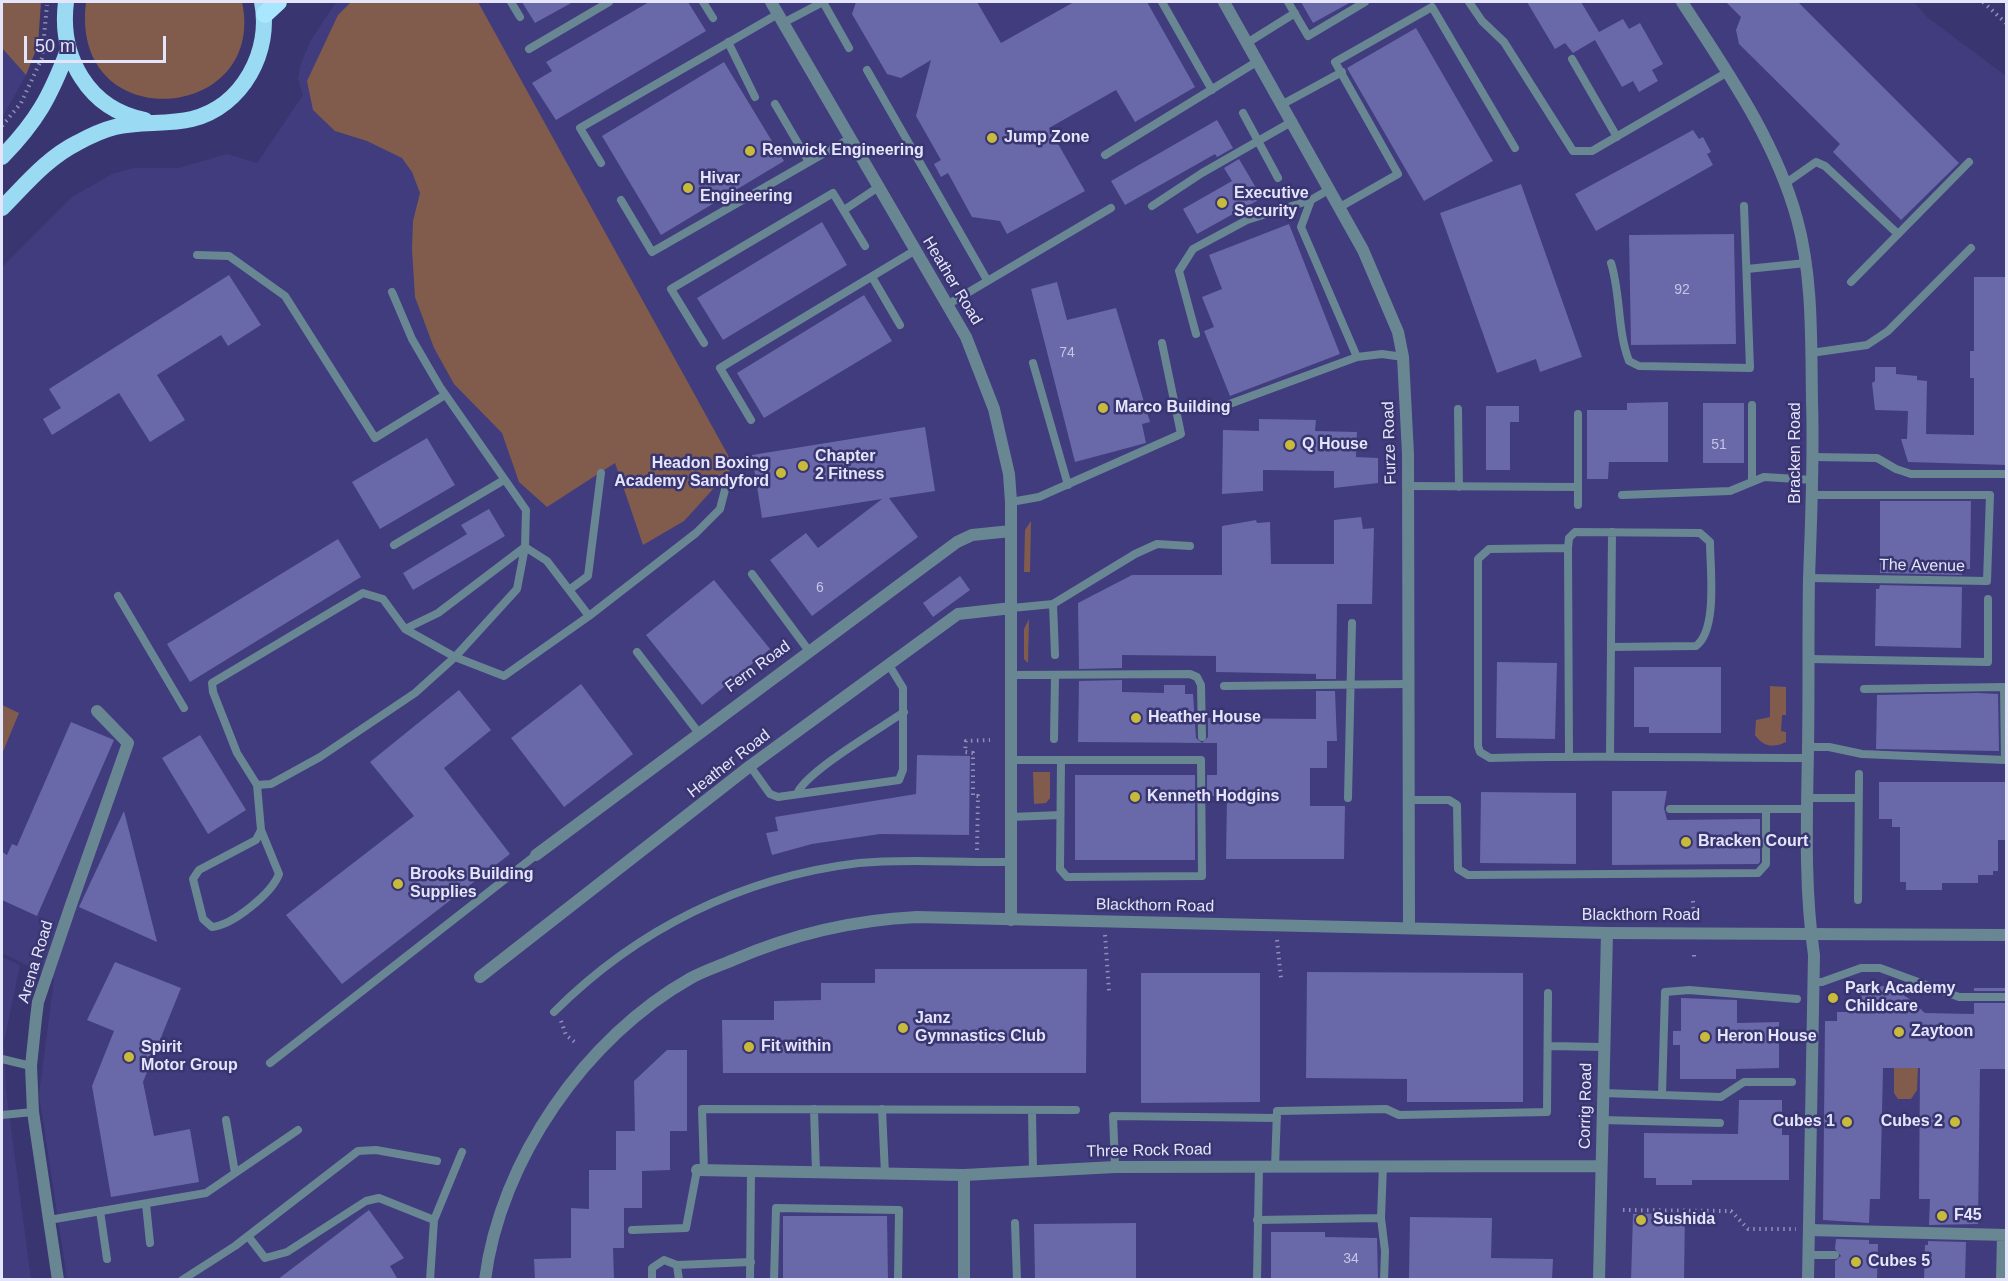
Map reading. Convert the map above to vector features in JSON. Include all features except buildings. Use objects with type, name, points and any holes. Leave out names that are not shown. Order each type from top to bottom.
[{"type":"highway","points":[[66,2],[64,18],[68,50],[82,80],[96,96],[114,109],[133,118],[158,123]]},
{"type":"highway","points":[[2,208],[54,157],[76,143],[115,127],[195,118],[220,106],[240,88],[260,54],[268,6]]},
{"type":"highway","points":[[2,157],[37,118],[51,94],[68,50]]},
{"type":"street","name":"Heather Road","points":[[771,2],[877,188],[966,337],[994,409],[1009,474],[1011,502],[1012,675],[1009,862],[1011,920]]},
{"type":"street","name":"Furze Road","points":[[1224,2],[1293,121],[1363,250],[1398,332],[1403,357],[1408,486],[1409,927]]},
{"type":"street","name":"Bracken Road","points":[[1682,2],[1756,120],[1786,183],[1797,219],[1806,263],[1814,457],[1809,578],[1808,803],[1814,982],[1808,1280]]},
{"type":"street","name":"Fern Road","points":[[536,855],[698,732],[957,542],[972,535],[1011,531]]},
{"type":"street","name":"Heather Road","points":[[480,977],[750,766],[958,614],[1012,608]]},
{"type":"street","name":"Arena Road","points":[[58,1280],[33,1112],[31,1066],[38,1002],[128,743],[97,711]]},
{"type":"street","name":"Blackthorn Road","points":[[485,1280],[488,1253],[500,1209],[528,1147],[562,1095],[632,1017],[692,978],[775,941],[829,927],[871,919],[906,918],[1607,933],[2007,934]]},
{"type":"street","name":"Corrig Road","points":[[1599,1280],[1607,933]]},
{"type":"street","name":"Three Rock Road","points":[[700,1170],[964,1175],[1115,1167],[1601,1166]]},
{"type":"street","points":[[964,1175],[964,1280]]},
{"type":"street","points":[[1809,1230],[2005,1235],[2002,1280]]},
{"type":"lane","points":[[511,2],[520,17]]},
{"type":"lane","points":[[530,49],[609,2]]},
{"type":"lane","points":[[704,2],[713,18]]},
{"type":"lane","points":[[601,163],[580,128],[728,42],[823,2],[849,48]]},
{"type":"lane","points":[[1162,2],[1212,90]]},
{"type":"lane","points":[[1288,2],[1308,36],[1365,2]]},
{"type":"lane","points":[[1469,2],[1482,21],[1504,42],[1568,147],[1585,153],[1617,137],[1726,73]]},
{"type":"lane","points":[[1340,207],[1398,174],[1335,62],[1432,7],[1515,148]]},
{"type":"lane","points":[[1247,43],[1295,13]]},
{"type":"lane","points":[[728,42],[755,97]]},
{"type":"lane","points":[[1572,58],[1617,137]]},
{"type":"lane","points":[[1105,155],[1257,61]]},
{"type":"lane","points":[[867,70],[987,280]]},
{"type":"lane","points":[[1283,104],[1341,72]]},
{"type":"lane","points":[[775,104],[809,162]]},
{"type":"lane","points":[[1243,113],[1278,178]]},
{"type":"lane","points":[[1152,206],[1203,173],[1293,121]]},
{"type":"lane","points":[[621,200],[652,252],[849,139]]},
{"type":"lane","points":[[1786,183],[1816,162],[1826,165],[1898,234]]},
{"type":"lane","points":[[1851,282],[1969,162]]},
{"type":"lane","points":[[844,210],[877,188]]},
{"type":"lane","points":[[1196,334],[1179,271],[1193,249],[1247,220],[1311,200],[1330,189]]},
{"type":"lane","points":[[704,343],[671,288],[833,193],[866,246]]},
{"type":"lane","points":[[1311,200],[1301,227],[1358,357]]},
{"type":"lane","points":[[1611,263],[1615,277],[1624,349],[1629,361],[1639,366],[1750,368],[1744,206]]},
{"type":"lane","points":[[947,305],[1111,208]]},
{"type":"lane","points":[[1811,352],[1867,345],[1888,331],[1971,248]]},
{"type":"lane","points":[[751,420],[720,368],[914,251]]},
{"type":"lane","points":[[197,255],[229,256],[285,296],[375,438],[445,395]]},
{"type":"lane","points":[[1747,269],[1806,263]]},
{"type":"lane","points":[[872,277],[900,325]]},
{"type":"lane","points":[[257,785],[271,784],[320,757],[415,693],[455,657],[517,589],[525,547],[526,510],[445,395],[412,339],[392,292]]},
{"type":"lane","points":[[1011,502],[1039,497],[1181,434],[1162,343]]},
{"type":"lane","points":[[1216,409],[1358,357],[1382,354],[1403,357]]},
{"type":"lane","points":[[1033,363],[1068,485]]},
{"type":"lane","points":[[1752,405],[1752,481]]},
{"type":"lane","points":[[1458,408],[1459,487]]},
{"type":"lane","points":[[1578,414],[1578,505]]},
{"type":"lane","points":[[1814,457],[1877,458],[1896,469],[1911,474],[2007,474]]},
{"type":"lane","points":[[569,590],[588,576],[601,473]]},
{"type":"lane","points":[[1622,495],[1730,491],[1764,477],[1814,480]]},
{"type":"lane","points":[[394,545],[504,480]]},
{"type":"lane","points":[[261,830],[256,840],[199,870],[193,879],[203,919],[212,927],[224,926],[275,884],[279,874],[261,830],[257,785],[237,753],[213,692],[212,683],[363,593],[383,599],[405,629],[455,657],[504,676],[589,616],[696,533],[720,509],[727,482]]},
{"type":"lane","points":[[1408,486],[1578,487]]},
{"type":"lane","name":"The Avenue","points":[[1809,578],[1988,581],[1990,495],[1814,495]]},
{"type":"lane","points":[[1569,756],[1569,538],[1575,532],[1700,533],[1710,542],[1710,623],[1701,643],[1696,646],[1611,647]]},
{"type":"lane","points":[[1610,756],[1611,532]]},
{"type":"lane","points":[[1012,608],[1053,603],[1135,554],[1157,544],[1190,546]]},
{"type":"lane","points":[[525,547],[547,561],[589,616]]},
{"type":"lane","points":[[405,629],[438,613],[525,547]]},
{"type":"lane","points":[[1568,548],[1489,549],[1478,559],[1478,746],[1480,752],[1490,758],[1610,756],[1696,759],[1808,753],[1829,747],[1863,754],[2005,760],[2004,687],[1864,689]]},
{"type":"lane","points":[[752,574],[808,651]]},
{"type":"lane","points":[[118,596],[184,708]]},
{"type":"lane","points":[[1809,659],[1988,662],[1988,599]]},
{"type":"lane","points":[[1053,603],[1055,655]]},
{"type":"lane","points":[[1348,798],[1352,623]]},
{"type":"lane","points":[[637,652],[698,732]]},
{"type":"lane","points":[[750,766],[770,794],[778,797],[899,780],[903,770],[903,688],[890,665]]},
{"type":"lane","points":[[1012,675],[1190,674],[1197,677],[1201,685],[1202,737]]},
{"type":"lane","points":[[1054,739],[1055,676]]},
{"type":"lane","points":[[1224,686],[1407,684]]},
{"type":"lane","points":[[797,794],[815,773],[904,712]]},
{"type":"lane","points":[[1011,760],[1061,760],[1201,760],[1202,876],[1066,877],[1060,869],[1061,760]]},
{"type":"lane","points":[[1858,900],[1859,774]]},
{"type":"lane","points":[[1670,809],[1766,810],[1859,798]]},
{"type":"lane","points":[[1407,800],[1449,800],[1456,805],[1458,869],[1468,874],[1758,873],[1766,864],[1766,810]]},
{"type":"lane","points":[[1011,817],[1060,815]]},
{"type":"lane","points":[[270,1063],[536,855]]},
{"type":"lane","points":[[556,1010],[596,973],[634,944],[667,923],[726,896],[788,878],[860,863],[1009,862]]},
{"type":"lane","points":[[1814,982],[1822,982],[1862,968],[1880,968],[1959,997],[2007,997]]},
{"type":"lane","points":[[1662,1095],[1665,992],[1689,990],[1797,999]]},
{"type":"lane","points":[[1275,1167],[1277,1111],[1386,1109],[1399,1115],[1547,1112],[1548,993]]},
{"type":"lane","points":[[1549,1046],[1604,1047]]},
{"type":"lane","points":[[2,1059],[31,1066]]},
{"type":"lane","points":[[1603,1093],[1721,1097],[1743,1082],[1792,1082]]},
{"type":"lane","points":[[632,1230],[686,1228],[700,1170],[702,1109],[1076,1110]]},
{"type":"lane","points":[[814,1109],[816,1172]]},
{"type":"lane","points":[[882,1109],[885,1174]]},
{"type":"lane","points":[[1032,1110],[1033,1171]]},
{"type":"lane","points":[[2,1115],[33,1112]]},
{"type":"lane","points":[[1115,1167],[1113,1116],[1277,1118]]},
{"type":"lane","points":[[226,1120],[235,1173]]},
{"type":"lane","points":[[1602,1120],[1699,1126],[1720,1123]]},
{"type":"lane","points":[[49,1220],[206,1193],[298,1130]]},
{"type":"lane","points":[[182,1280],[248,1236],[358,1151],[376,1150],[437,1161]]},
{"type":"lane","points":[[430,1280],[434,1220],[462,1152]]},
{"type":"lane","points":[[1383,1165],[1381,1218],[1385,1251],[1384,1280]]},
{"type":"lane","points":[[1257,1280],[1258,1167]]},
{"type":"lane","points":[[750,1280],[751,1171]]},
{"type":"lane","points":[[248,1236],[265,1258],[287,1252],[366,1201],[379,1198],[434,1220]]},
{"type":"lane","points":[[146,1204],[150,1243]]},
{"type":"lane","points":[[774,1280],[776,1208],[899,1210],[898,1280]]},
{"type":"lane","points":[[100,1211],[107,1259]]},
{"type":"lane","points":[[1257,1220],[1381,1218]]},
{"type":"lane","points":[[1016,1223],[1017,1280]]},
{"type":"lane","points":[[1808,1255],[1835,1255]]},
{"type":"lane","points":[[652,1280],[652,1268],[659,1262],[669,1260],[677,1265],[751,1262]]},
{"type":"lane","points":[[677,1265],[680,1280]]},
{"type":"path","points":[[2,126],[21,103],[42,58],[48,2]]},
{"type":"path","points":[[1983,2],[2007,23]]},
{"type":"path","points":[[977,862],[978,796],[973,796],[973,753],[965,752],[966,741],[990,741]]},
{"type":"path","points":[[1694,901],[1694,916]]},
{"type":"path","points":[[1105,922],[1109,991]]},
{"type":"path","points":[[1276,925],[1281,978]]},
{"type":"path","points":[[556,1010],[566,1035],[576,1043]]},
{"type":"path","points":[[1623,1210],[1731,1211],[1748,1229],[1809,1230]]},
{"type":"shaded area","points":[[2,2],[41,2],[38,45],[26,75],[2,48]]},
{"type":"shaded area","points":[[86,2],[242,2],[242,42],[226,72],[200,91],[167,99],[135,94],[107,77],[89,46]]},
{"type":"shaded area","points":[[336,2],[1914,2],[1927,17],[2006,76],[2006,1279],[67,1279],[39,1094],[54,979],[2,953],[2,267],[72,197],[112,174],[133,168],[179,168],[227,154],[257,163],[303,95],[298,79],[301,63],[311,40]]},
{"type":"shaded area","points":[[351,2],[478,2],[734,466],[684,521],[643,545],[615,463],[547,507],[519,482],[502,433],[454,384],[434,348],[415,297],[413,221],[420,193],[412,172],[402,158],[367,141],[335,131],[313,110],[307,81],[338,15]]},
{"type":"shaded area","points":[[2,48],[26,75],[2,118]]},
{"type":"shaded area","points":[[1031,521],[1030,572],[1024,572],[1025,530]]},
{"type":"shaded area","points":[[1029,619],[1028,663],[1024,659],[1024,629]]},
{"type":"shaded area","points":[[1770,686],[1786,687],[1786,715],[1782,715],[1781,731],[1786,732],[1786,742],[1773,746],[1765,744],[1755,735],[1756,720],[1770,717]]},
{"type":"shaded area","points":[[2,705],[19,713],[2,754]]},
{"type":"shaded area","points":[[1033,772],[1050,772],[1050,798],[1046,803],[1034,804]]},
{"type":"shaded area","points":[[2,957],[20,965],[4,1042],[6,1090],[31,1279],[2,1279]]},
{"type":"shaded area","points":[[1894,1066],[1918,1067],[1917,1090],[1911,1099],[1898,1099],[1894,1093]]},
{"type":"place","name":"Jump Zone","points":[[992,138]]},
{"type":"place","name":"Renwick Engineering","points":[[750,151]]},
{"type":"place","name":"Hivar Engineering","points":[[688,188]]},
{"type":"place","name":"Executive Security","points":[[1222,203]]},
{"type":"place","name":"Marco Building","points":[[1103,408]]},
{"type":"place","name":"Q House","points":[[1290,445]]},
{"type":"place","name":"Chapter 2 Fitness","points":[[803,466]]},
{"type":"place","name":"Headon Boxing Academy Sandyford","points":[[781,473]]},
{"type":"place","name":"Heather House","points":[[1136,718]]},
{"type":"place","name":"Kenneth Hodgins","points":[[1135,797]]},
{"type":"place","name":"Bracken Court","points":[[1686,842]]},
{"type":"place","name":"Brooks Building Supplies","points":[[398,884]]},
{"type":"place","name":"Park Academy Childcare","points":[[1833,998]]},
{"type":"place","name":"Janz Gymnastics Club","points":[[903,1028]]},
{"type":"place","name":"Zaytoon","points":[[1899,1032]]},
{"type":"place","name":"Heron House","points":[[1705,1037]]},
{"type":"place","name":"Fit within","points":[[749,1047]]},
{"type":"place","name":"Spirit Motor Group","points":[[129,1057]]},
{"type":"place","name":"Cubes 1","points":[[1847,1122]]},
{"type":"place","name":"Cubes 2","points":[[1955,1122]]},
{"type":"place","name":"F45","points":[[1942,1216]]},
{"type":"place","name":"Sushida","points":[[1641,1220]]},
{"type":"place","name":"Cubes 5","points":[[1856,1262]]}]
